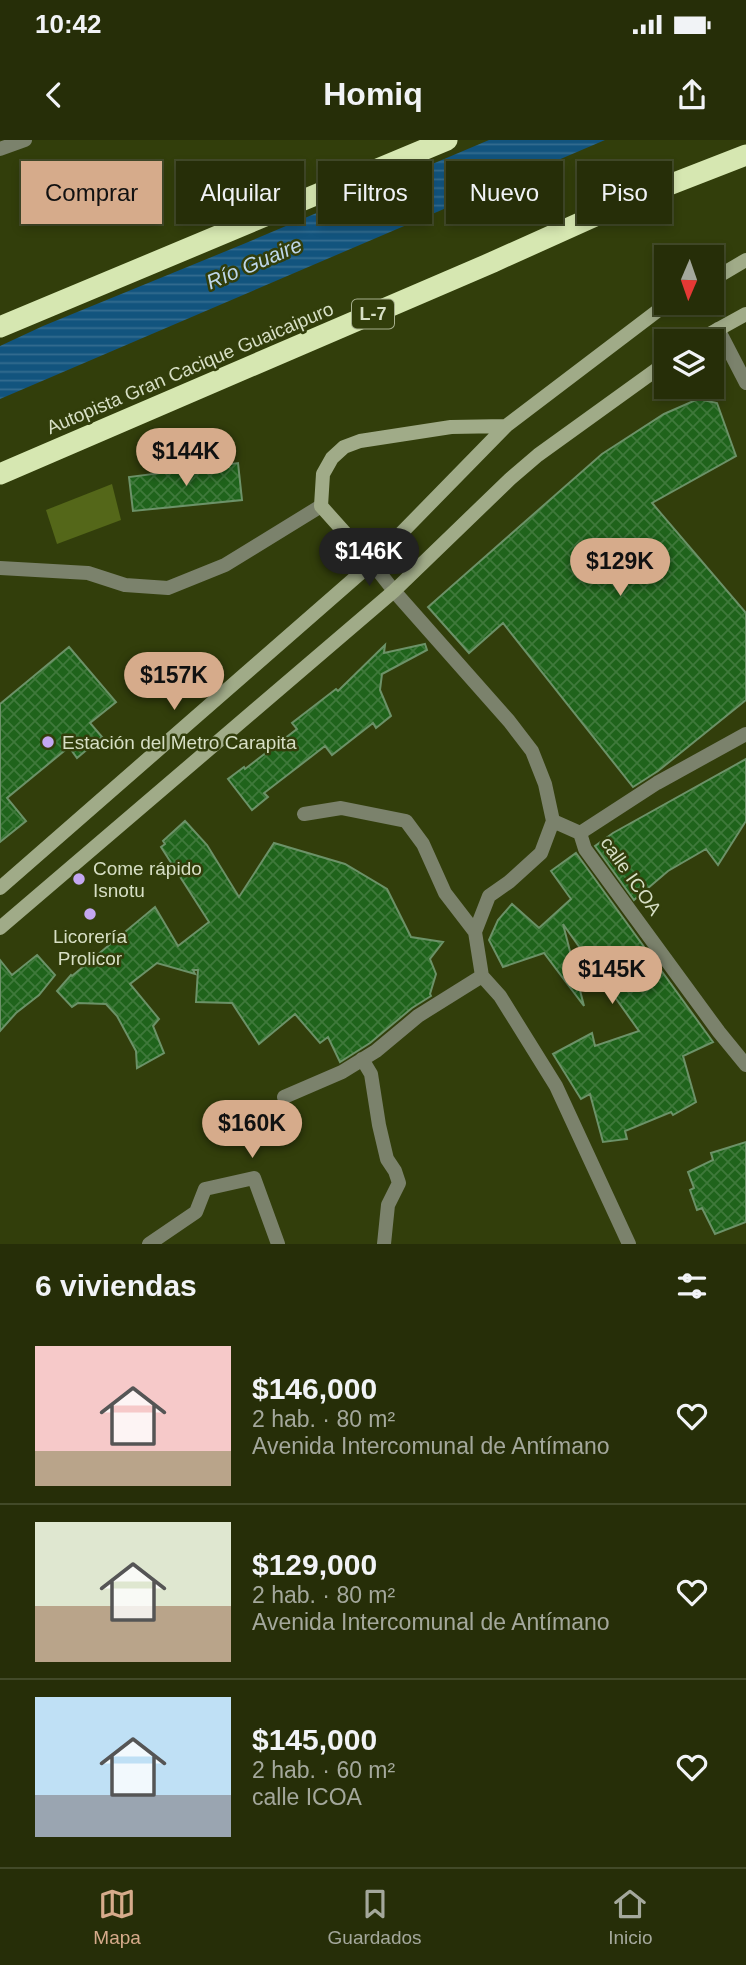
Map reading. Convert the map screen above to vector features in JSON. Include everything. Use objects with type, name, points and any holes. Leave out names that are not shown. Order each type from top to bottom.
[{"type":"highway","points":[[0,327],[447,140]]},
{"type":"highway","name":"Autopista Gran Cacique Guaicaipuro","points":[[0,474],[634,199],[746,155]]},
{"type":"main road","points":[[724,273],[746,260]]},
{"type":"main road","points":[[0,888],[372,563],[506,426],[654,314]]},
{"type":"main road","points":[[718,329],[746,314]]},
{"type":"main road","points":[[0,928],[394,591],[510,479],[654,371]]},
{"type":"main road","points":[[372,563],[321,506],[323,474],[332,458],[344,447],[360,441],[452,426],[506,426]]},
{"type":"street","points":[[0,149],[24,140]]},
{"type":"street","points":[[724,341],[746,383]]},
{"type":"street","points":[[0,568],[88,573],[125,585],[168,587],[225,565],[321,506]]},
{"type":"street","points":[[372,563],[509,721],[532,751],[545,785],[553,821],[541,853],[489,896],[475,932]]},
{"type":"street","points":[[580,833],[657,783],[746,734]]},
{"type":"street","points":[[304,814],[341,808],[406,821],[422,844],[445,893],[475,932],[482,976],[500,996],[556,1086],[629,1244]]},
{"type":"street","name":"calle ICOA","points":[[553,821],[580,833],[585,849],[746,1065]]},
{"type":"street","points":[[284,1097],[342,1072],[376,1051],[418,1016],[482,976]]},
{"type":"street","points":[[362,1059],[370,1074],[387,1159],[399,1183],[388,1205],[384,1244]]},
{"type":"street","points":[[149,1244],[196,1212],[205,1189],[254,1178],[278,1244]]},
{"type":"green space","points":[[112,484],[121,520],[57,544],[46,510]]},
{"type":"water","points":[[489,140],[605,140],[556,161],[446,161],[446,208],[432,214],[432,164]]},
{"type":"water","name":"Río Guaire","points":[[318,212],[318,224],[409,224],[0,399],[0,346],[291,224],[304,224],[304,218]]},
{"type":"building","points":[[698,399],[717,403],[736,456],[652,503],[746,613],[746,700],[658,771],[633,787],[503,623],[469,653],[428,607],[602,454],[664,414]]},
{"type":"building","points":[[238,463],[242,500],[133,511],[129,477]]},
{"type":"building","points":[[425,644],[427,650],[382,674],[380,690],[391,716],[376,728],[373,723],[332,755],[325,746],[264,793],[268,797],[252,810],[228,779],[297,729],[292,723],[336,689],[338,691],[385,645],[384,653]]},
{"type":"building","name":"Estación del Metro Carapita","points":[[69,647],[116,702],[90,723],[102,737],[77,758],[69,747],[7,798],[26,821],[0,842],[0,704]]},
{"type":"building","points":[[746,759],[746,821],[718,865],[706,849],[668,871],[634,900],[595,846],[613,833]]},
{"type":"building","points":[[185,821],[207,845],[239,897],[274,843],[345,864],[387,889],[411,937],[443,942],[430,959],[436,974],[431,996],[370,1043],[340,1062],[328,1037],[320,1043],[295,1014],[259,1044],[232,1003],[196,1002],[198,970],[193,970],[195,974],[157,963],[130,984],[159,1019],[153,1026],[164,1053],[137,1068],[136,1051],[117,1016],[106,1004],[78,1003],[72,1007],[57,991],[71,975],[155,907],[178,946],[209,922],[161,847],[165,844],[163,841]]},
{"type":"building","points":[[576,853],[713,1042],[683,1056],[696,1102],[673,1115],[671,1112],[625,1131],[627,1139],[603,1142],[590,1094],[581,1099],[553,1054],[592,1033],[595,1046],[639,1031],[563,924],[584,1006],[544,953],[503,967],[489,940],[498,920],[512,904],[539,928],[571,899],[551,871]]},
{"type":"building","points":[[37,955],[55,975],[39,995],[16,1013],[0,1031],[0,960],[12,975]]},
{"type":"building","points":[[746,1142],[746,1222],[715,1234],[702,1208],[697,1210],[690,1190],[694,1188],[688,1172],[713,1160],[711,1153]]},
{"type":"place","name":"Estación del Metro Carapita","points":[[48,742]]},
{"type":"place","name":"Come rápido Isnotu","points":[[79,879]]},
{"type":"place","name":"Licorería Prolicor","points":[[90,914]]}]
